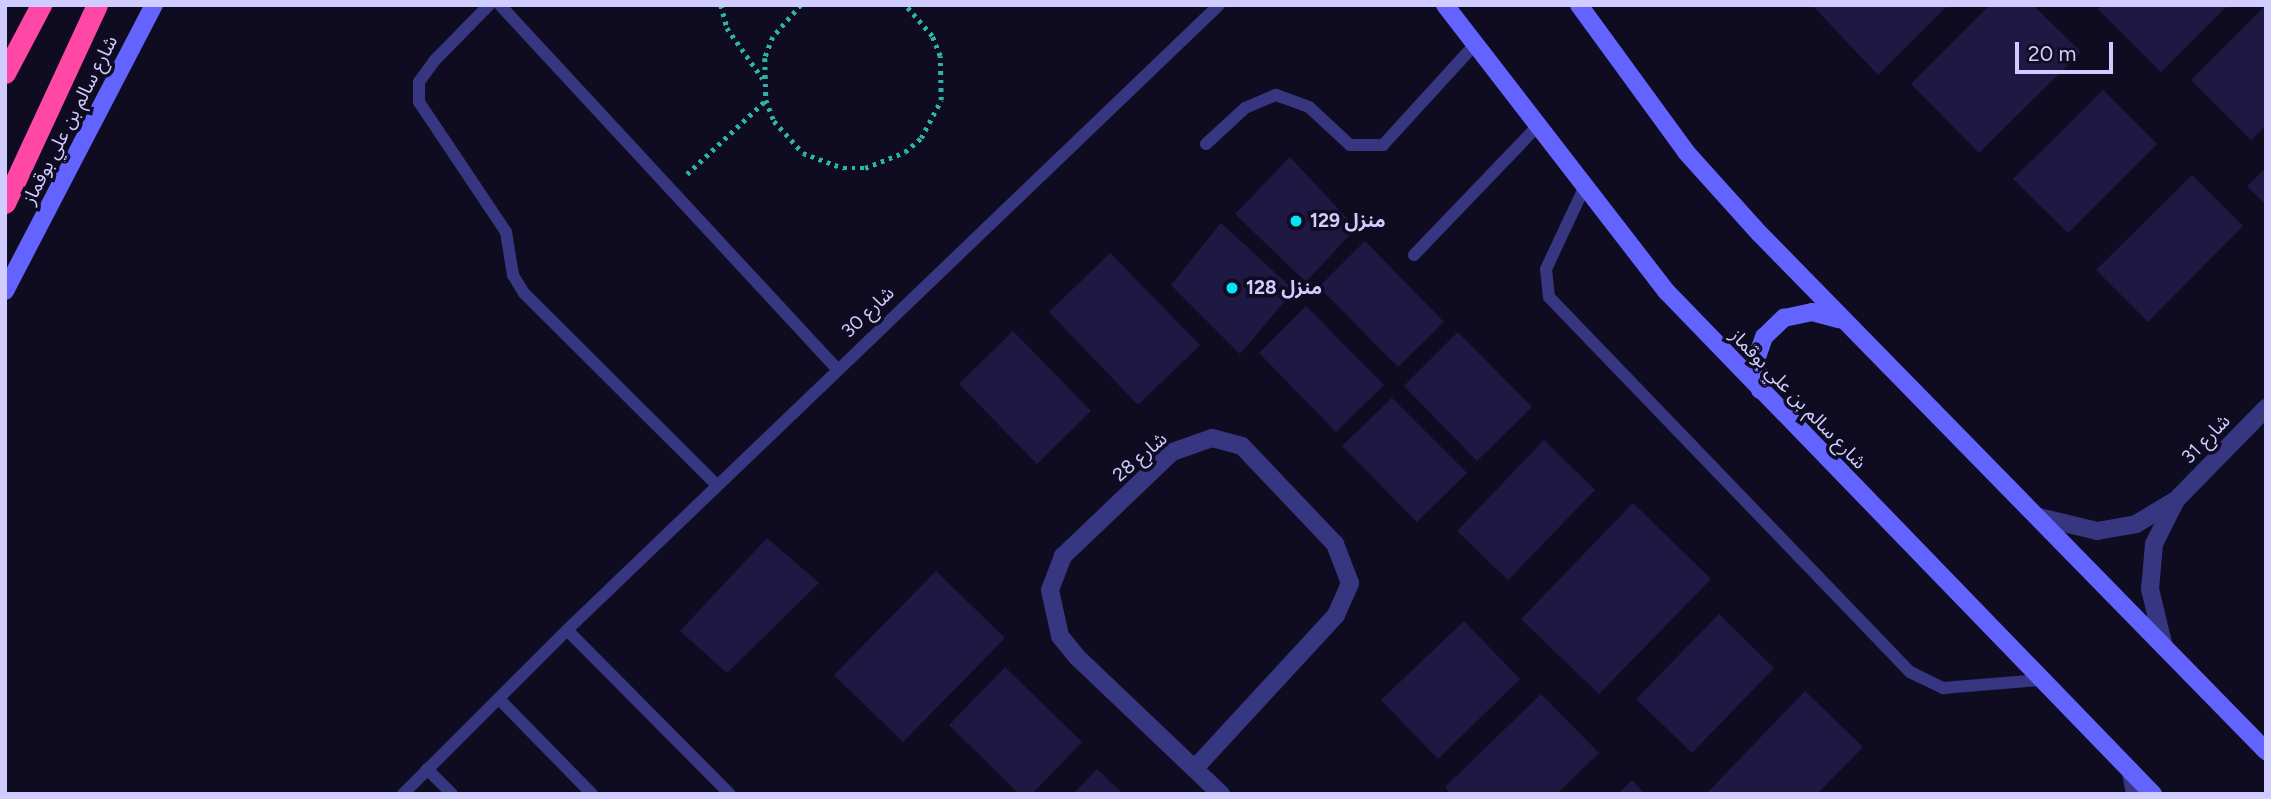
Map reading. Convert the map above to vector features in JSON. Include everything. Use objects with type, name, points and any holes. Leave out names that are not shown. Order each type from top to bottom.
[{"type":"highway","points":[[5,73],[41,5]]},
{"type":"highway","points":[[5,204],[97,5]]},
{"type":"main road","name":"شارع سالم بن علي بوقماز","points":[[5,291],[153,5]]},
{"type":"main road","name":"شارع سالم بن علي بوقماز","points":[[1445,5],[1477,42],[1536,128],[1667,292],[2153,794]]},
{"type":"main road","points":[[1578,5],[1686,152],[1839,319],[2039,517],[2266,751]]},
{"type":"main road","points":[[1760,391],[1755,363],[1764,337],[1777,324],[1812,312],[1839,319]]},
{"type":"street","name":"شارع 31","points":[[2039,517],[2097,531],[2136,524],[2176,500],[2266,408]]},
{"type":"street","name":"شارع 28","points":[[1195,768],[1336,615],[1350,583],[1335,544],[1242,446],[1212,438],[1172,452],[1063,556],[1050,590],[1060,636],[1077,657],[1221,794]]},
{"type":"street","name":"شارع 31","points":[[2164,647],[2150,589],[2154,544],[2176,500]]},
{"type":"street","points":[[2131,772],[2135,794]]},
{"type":"lane","points":[[489,5],[435,60],[419,82],[419,102],[506,232],[513,275],[524,293],[717,485]]},
{"type":"lane","points":[[500,5],[837,369]]},
{"type":"lane","name":"شارع 30","points":[[1196,22],[1206,5]]},
{"type":"lane","name":"شارع 30","points":[[403,794],[567,630],[1196,22],[1219,5]]},
{"type":"lane","points":[[1206,144],[1245,108],[1276,95],[1309,107],[1350,145],[1383,145],[1477,42]]},
{"type":"lane","points":[[1415,255],[1536,128]]},
{"type":"lane","points":[[1584,188],[1546,269],[1549,297],[1910,672],[1943,688],[2040,680]]},
{"type":"lane","points":[[567,630],[730,794]]},
{"type":"lane","points":[[499,699],[592,794]]},
{"type":"lane","points":[[428,769],[452,794]]},
{"type":"path","points":[[721,5],[727,28],[763,79]]},
{"type":"path","points":[[801,5],[773,37],[763,79],[766,100],[786,138],[822,163],[865,168],[905,152],[933,120],[943,78],[932,36],[905,5]]},
{"type":"path","points":[[671,190],[766,100]]},
{"type":"building","points":[[1812,5],[1948,5],[1878,75]]},
{"type":"building","points":[[1990,5],[2033,5],[2081,52],[1979,153],[1911,84]]},
{"type":"building","points":[[2102,5],[2228,5],[2161,72],[2098,9]]},
{"type":"building","points":[[2266,5],[2266,126],[2251,140],[2191,80]]},
{"type":"building","points":[[2103,90],[2157,144],[2068,233],[2013,179]]},
{"type":"building","name":"منزل 129","points":[[1290,157],[1356,228],[1306,282],[1235,214]]},
{"type":"building","points":[[2266,168],[2266,205],[2247,186]]},
{"type":"building","points":[[2192,175],[2243,226],[2148,322],[2096,270]]},
{"type":"building","name":"منزل 128","points":[[1221,223],[1294,290],[1240,354],[1171,285]]},
{"type":"building","points":[[1365,241],[1444,322],[1398,367],[1319,287]]},
{"type":"building","points":[[1110,253],[1200,345],[1138,405],[1049,312]]},
{"type":"building","points":[[1306,306],[1384,385],[1336,432],[1259,353]]},
{"type":"building","points":[[1013,331],[1091,411],[1037,464],[959,384]]},
{"type":"building","points":[[1458,332],[1532,407],[1477,461],[1404,386]]},
{"type":"building","points":[[1392,398],[1467,473],[1417,522],[1342,446]]},
{"type":"building","points":[[1544,440],[1595,490],[1508,580],[1457,531]]},
{"type":"building","points":[[1633,503],[1711,579],[1599,694],[1521,619]]},
{"type":"building","points":[[767,538],[819,583],[727,673],[680,631]]},
{"type":"building","points":[[936,571],[1005,638],[903,742],[834,675]]},
{"type":"building","points":[[1719,614],[1774,668],[1692,753],[1636,699]]},
{"type":"building","points":[[1464,621],[1520,679],[1438,759],[1381,700]]},
{"type":"building","points":[[1005,667],[1082,742],[1032,794],[1019,794],[949,725]]},
{"type":"building","points":[[1805,691],[1863,747],[1817,794],[1706,794]]},
{"type":"building","points":[[1541,694],[1599,753],[1557,794],[1451,794],[1445,787]]},
{"type":"building","points":[[1097,769],[1123,794],[1073,794]]},
{"type":"building","points":[[1632,780],[1645,794],[1618,794]]},
{"type":"place","name":"منزل 129","points":[[1296,221]]},
{"type":"place","name":"منزل 128","points":[[1232,288]]}]
